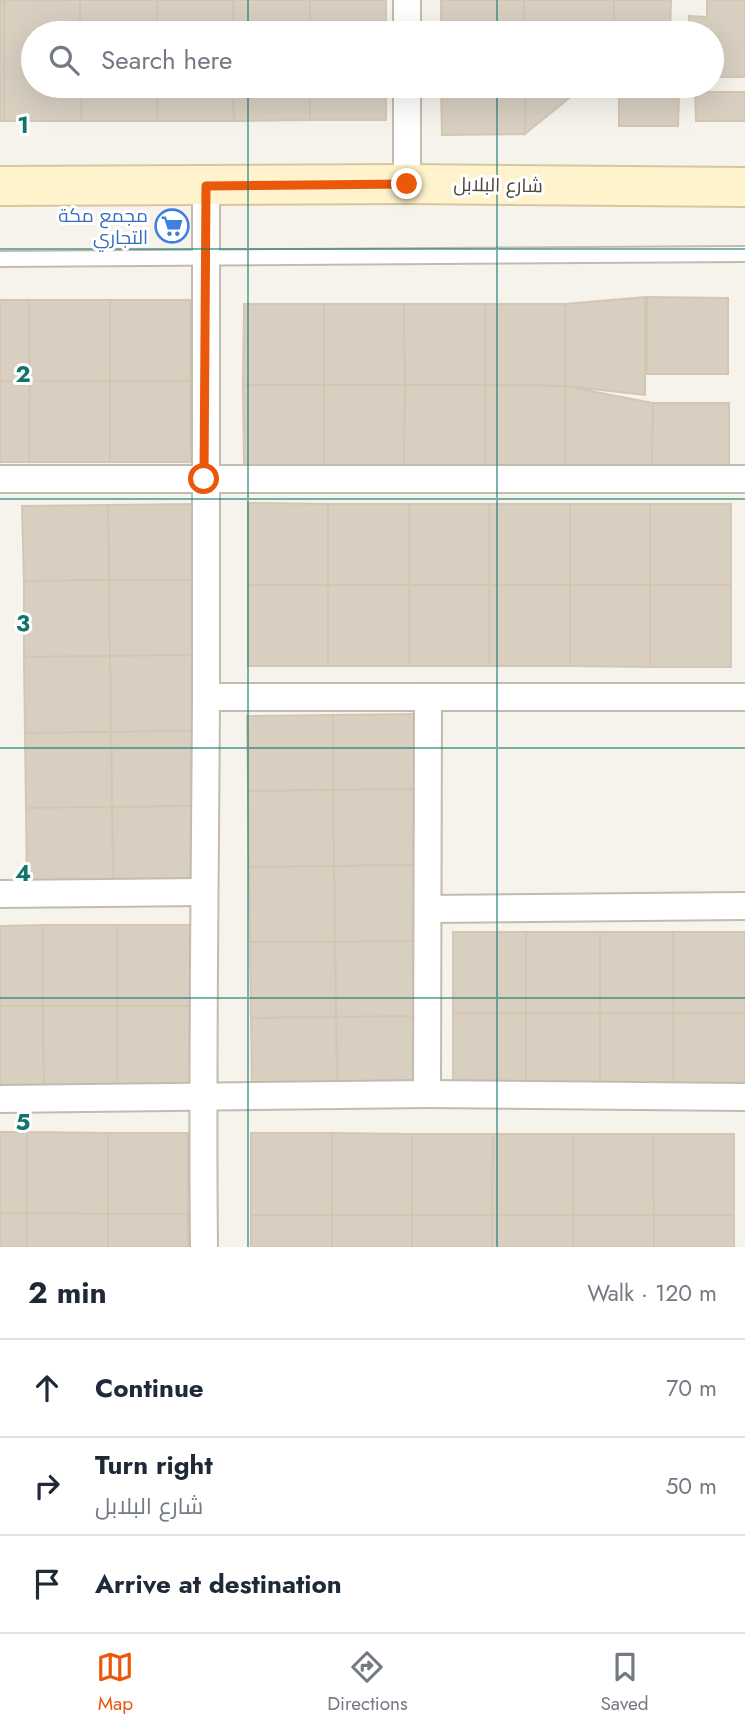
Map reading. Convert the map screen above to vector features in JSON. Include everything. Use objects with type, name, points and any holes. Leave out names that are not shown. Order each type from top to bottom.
[{"type":"street","points":[[407,0],[407,21]]},
{"type":"street","points":[[407,98],[407,184]]},
{"type":"street","name":"شارع البلابل","points":[[0,186],[407,184],[745,187]]},
{"type":"street","points":[[204,1247],[202,1098],[206,697],[206,186]]},
{"type":"street","points":[[0,479],[745,479]]},
{"type":"street","points":[[206,697],[745,697]]},
{"type":"street","points":[[427,1094],[428,697]]},
{"type":"street","points":[[0,894],[204,892]]},
{"type":"street","points":[[428,909],[745,906]]},
{"type":"street","points":[[0,1099],[427,1094],[745,1097]]},
{"type":"lane","points":[[0,259],[745,254]]},
{"type":"building","points":[[0,0],[4,0],[4,121],[0,121]]},
{"type":"building","points":[[4,0],[80,0],[80,21],[21,21],[21,98],[81,98],[81,121],[4,121]]},
{"type":"building","points":[[80,0],[157,0],[157,21],[80,21]]},
{"type":"building","points":[[157,0],[233,0],[233,21],[157,21]]},
{"type":"building","points":[[233,0],[310,0],[310,21],[233,21]]},
{"type":"building","points":[[310,0],[386,0],[386,21],[310,21]]},
{"type":"building","points":[[441,0],[524,0],[525,21],[441,21]]},
{"type":"building","points":[[524,0],[614,0],[614,21],[525,21]]},
{"type":"building","points":[[614,0],[671,0],[670,21],[614,21]]},
{"type":"building","points":[[707,0],[745,0],[745,77],[724,77],[724,21],[689,21],[689,16],[707,17]]},
{"type":"building","points":[[724,92],[745,92],[745,121],[696,121],[695,98],[724,98]]},
{"type":"building","points":[[81,98],[157,98],[157,121],[81,121]]},
{"type":"building","points":[[157,98],[233,98],[234,121],[157,121]]},
{"type":"building","points":[[233,98],[310,98],[310,120],[234,121]]},
{"type":"building","points":[[310,98],[386,98],[386,120],[310,120]]},
{"type":"building","points":[[441,98],[525,98],[525,134],[442,135]]},
{"type":"building","points":[[525,98],[569,98],[525,134]]},
{"type":"building","points":[[619,98],[679,98],[678,126],[619,126]]},
{"type":"building","points":[[645,297],[645,395],[565,386],[565,304]]},
{"type":"building","points":[[647,297],[728,298],[728,374],[647,374]]},
{"type":"building","points":[[0,300],[29,300],[30,381],[0,381]]},
{"type":"building","points":[[29,300],[110,300],[110,381],[30,381]]},
{"type":"building","points":[[110,300],[190,300],[190,381],[110,381]]},
{"type":"building","points":[[244,304],[324,304],[324,385],[243,385]]},
{"type":"building","points":[[324,304],[404,304],[405,385],[324,385]]},
{"type":"building","points":[[404,304],[485,304],[485,385],[405,385]]},
{"type":"building","points":[[485,304],[565,304],[565,386],[485,385]]},
{"type":"building","points":[[0,381],[30,381],[29,462],[0,462]]},
{"type":"building","points":[[30,381],[110,381],[110,462],[29,462]]},
{"type":"building","points":[[110,381],[190,381],[191,462],[110,462]]},
{"type":"building","points":[[243,385],[324,385],[324,467],[244,466]]},
{"type":"building","points":[[324,385],[405,385],[404,467],[324,467]]},
{"type":"building","points":[[405,385],[485,385],[485,467],[404,467]]},
{"type":"building","points":[[485,385],[565,386],[565,467],[485,467]]},
{"type":"building","points":[[565,386],[653,403],[652,468],[565,467]]},
{"type":"building","points":[[653,403],[729,403],[729,468],[652,468]]},
{"type":"building","points":[[248,503],[328,504],[328,585],[248,585]]},
{"type":"building","points":[[194,504],[195,580],[109,580],[108,505]]},
{"type":"building","points":[[328,504],[409,504],[409,585],[328,585]]},
{"type":"building","points":[[409,504],[489,504],[489,585],[409,585]]},
{"type":"building","points":[[489,504],[570,504],[570,585],[489,585]]},
{"type":"building","points":[[570,504],[650,504],[650,585],[570,585]]},
{"type":"building","points":[[650,504],[731,504],[731,585],[650,585]]},
{"type":"building","points":[[108,505],[109,580],[24,581],[22,506]]},
{"type":"building","points":[[109,580],[110,656],[24,657],[24,581]]},
{"type":"building","points":[[109,580],[195,580],[195,655],[110,656]]},
{"type":"building","points":[[248,585],[328,585],[328,666],[248,666]]},
{"type":"building","points":[[328,585],[409,585],[409,666],[328,666]]},
{"type":"building","points":[[409,585],[489,585],[489,666],[409,666]]},
{"type":"building","points":[[489,585],[570,585],[570,666],[489,666]]},
{"type":"building","points":[[570,585],[650,585],[650,667],[570,666]]},
{"type":"building","points":[[650,585],[731,585],[731,667],[650,667]]},
{"type":"building","points":[[195,655],[196,731],[111,732],[110,656]]},
{"type":"building","points":[[110,656],[111,732],[25,733],[24,657]]},
{"type":"building","points":[[418,714],[419,789],[333,790],[333,715]]},
{"type":"building","points":[[333,715],[333,790],[248,791],[247,716]]},
{"type":"building","points":[[196,731],[197,806],[112,807],[111,732]]},
{"type":"building","points":[[111,732],[112,807],[26,808],[25,733]]},
{"type":"building","points":[[419,789],[420,865],[334,866],[333,790]]},
{"type":"building","points":[[333,790],[334,866],[249,867],[248,791]]},
{"type":"building","points":[[197,806],[198,882],[113,883],[112,807]]},
{"type":"building","points":[[112,807],[113,883],[27,884],[26,808]]},
{"type":"building","points":[[420,865],[421,941],[335,942],[334,866]]},
{"type":"building","points":[[334,866],[335,942],[250,942],[249,867]]},
{"type":"building","points":[[43,925],[43,1006],[0,1006],[0,926]]},
{"type":"building","points":[[43,925],[117,925],[117,1006],[43,1006]]},
{"type":"building","points":[[117,925],[190,925],[190,1006],[117,1006]]},
{"type":"building","points":[[453,932],[526,932],[526,1013],[453,1013]]},
{"type":"building","points":[[526,932],[600,932],[600,1013],[526,1013]]},
{"type":"building","points":[[600,932],[673,932],[673,1013],[600,1013]]},
{"type":"building","points":[[673,932],[745,932],[745,1013],[673,1013]]},
{"type":"building","points":[[421,941],[422,1016],[336,1017],[335,942]]},
{"type":"building","points":[[250,942],[335,942],[336,1017],[251,1018]]},
{"type":"building","points":[[0,1006],[43,1006],[44,1087],[0,1087]]},
{"type":"building","points":[[43,1006],[117,1006],[117,1087],[44,1087]]},
{"type":"building","points":[[117,1006],[190,1006],[190,1087],[117,1087]]},
{"type":"building","points":[[453,1013],[526,1013],[526,1094],[453,1094]]},
{"type":"building","points":[[526,1013],[600,1013],[600,1094],[526,1094]]},
{"type":"building","points":[[600,1013],[673,1013],[674,1094],[600,1094]]},
{"type":"building","points":[[673,1013],[745,1013],[745,1095],[674,1094]]},
{"type":"building","points":[[422,1016],[422,1092],[337,1093],[336,1017]]},
{"type":"building","points":[[336,1017],[337,1093],[252,1094],[251,1018]]},
{"type":"building","points":[[0,1132],[27,1132],[27,1213],[0,1213]]},
{"type":"building","points":[[27,1132],[108,1133],[108,1214],[27,1213]]},
{"type":"building","points":[[108,1133],[188,1133],[188,1214],[108,1214]]},
{"type":"building","points":[[251,1133],[332,1133],[332,1215],[251,1215]]},
{"type":"building","points":[[332,1133],[412,1134],[412,1215],[332,1215]]},
{"type":"building","points":[[412,1134],[493,1134],[492,1215],[412,1215]]},
{"type":"building","points":[[493,1134],[573,1134],[573,1215],[492,1215]]},
{"type":"building","points":[[573,1134],[653,1134],[654,1215],[573,1215]]},
{"type":"building","points":[[653,1134],[734,1134],[734,1215],[654,1215]]},
{"type":"building","points":[[0,1213],[27,1213],[27,1247],[0,1247]]},
{"type":"building","points":[[27,1213],[108,1214],[108,1247],[27,1247]]},
{"type":"building","points":[[108,1214],[188,1214],[188,1247],[108,1247]]},
{"type":"building","points":[[251,1215],[332,1215],[332,1247],[251,1247]]},
{"type":"building","points":[[332,1215],[412,1215],[412,1247],[332,1247]]},
{"type":"building","points":[[412,1215],[492,1215],[492,1247],[412,1247]]},
{"type":"building","points":[[492,1215],[573,1215],[573,1247],[492,1247]]},
{"type":"building","points":[[573,1215],[654,1215],[654,1247],[573,1247]]},
{"type":"building","points":[[654,1215],[734,1215],[734,1247],[654,1247]]},
{"type":"place","name":"مجمع مكة التجاري","points":[[172,226]]},
{"type":"route","points":[[204,479],[206,186],[407,184]]}]
